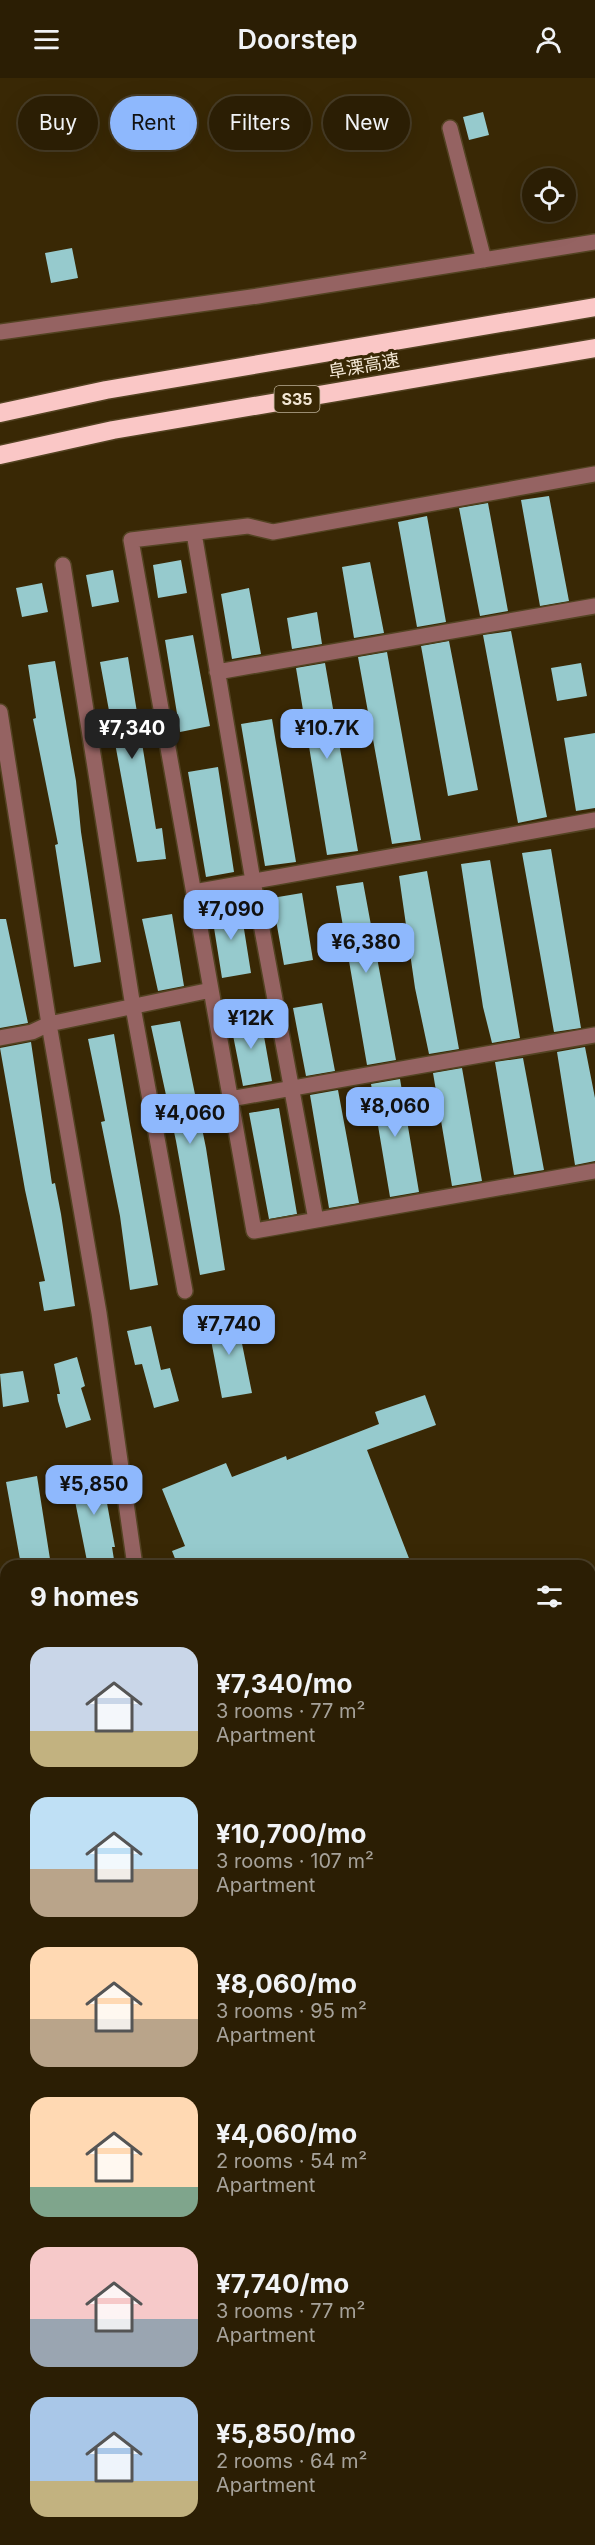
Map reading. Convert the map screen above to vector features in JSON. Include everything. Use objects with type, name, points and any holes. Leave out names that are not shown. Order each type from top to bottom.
[{"type":"highway","name":"阜溧高速","points":[[0,413],[106,390],[595,307]]},
{"type":"highway","name":"阜溧高速","points":[[0,455],[113,430],[595,348]]},
{"type":"street","points":[[450,128],[484,260]]},
{"type":"street","points":[[0,332],[595,242]]},
{"type":"street","points":[[595,474],[273,532],[248,526],[131,540],[254,1231],[595,1171]]},
{"type":"street","points":[[194,532],[253,881],[316,1220]]},
{"type":"street","points":[[63,564],[133,1006],[184,1291]]},
{"type":"street","points":[[217,672],[595,606]]},
{"type":"street","points":[[0,712],[49,1024],[99,1313],[134,1560]]},
{"type":"street","points":[[194,892],[595,820]]},
{"type":"street","points":[[0,1038],[32,1032],[49,1024],[211,990]]},
{"type":"street","points":[[230,1099],[595,1035]]},
{"type":"building","points":[[483,112],[489,135],[469,140],[463,117]]},
{"type":"building","points":[[72,248],[78,278],[51,283],[45,253]]},
{"type":"building","points":[[549,496],[569,601],[540,606],[521,500]]},
{"type":"building","points":[[488,503],[508,611],[480,616],[459,508]]},
{"type":"building","points":[[427,516],[446,622],[417,627],[398,522]]},
{"type":"building","points":[[181,560],[187,593],[158,598],[153,565]]},
{"type":"building","points":[[370,562],[384,633],[354,638],[342,567]]},
{"type":"building","points":[[113,570],[119,602],[92,607],[86,575]]},
{"type":"building","points":[[42,583],[48,612],[22,617],[16,588]]},
{"type":"building","points":[[249,588],[261,654],[232,659],[221,594]]},
{"type":"building","points":[[317,612],[322,644],[292,649],[287,618]]},
{"type":"building","points":[[511,631],[547,817],[518,823],[483,635]]},
{"type":"building","points":[[193,635],[210,726],[180,732],[165,640]]},
{"type":"building","points":[[449,641],[478,790],[448,796],[421,646]]},
{"type":"building","points":[[387,652],[421,840],[392,844],[358,657]]},
{"type":"building","points":[[128,657],[156,829],[162,828],[166,859],[137,862],[100,662]]},
{"type":"building","points":[[55,661],[76,781],[81,832],[101,962],[74,967],[55,845],[58,844],[33,719],[36,718],[28,665]]},
{"type":"building","points":[[325,663],[358,851],[327,855],[296,668]]},
{"type":"building","points":[[581,663],[587,696],[557,701],[551,668]]},
{"type":"building","points":[[272,719],[296,862],[265,866],[241,724]]},
{"type":"building","points":[[595,733],[595,808],[576,811],[564,738]]},
{"type":"building","points":[[218,767],[234,872],[206,877],[188,772]]},
{"type":"building","points":[[551,849],[581,1028],[554,1032],[522,853]]},
{"type":"building","points":[[490,860],[520,1038],[492,1043],[483,1007],[461,864]]},
{"type":"building","points":[[427,871],[459,1049],[429,1054],[415,988],[399,876]]},
{"type":"building","points":[[363,882],[396,1060],[367,1065],[336,886]]},
{"type":"building","points":[[302,893],[313,960],[284,965],[272,898]]},
{"type":"building","points":[[240,904],[251,973],[222,978],[211,909]]},
{"type":"building","points":[[172,914],[184,986],[158,991],[142,919]]},
{"type":"building","points":[[0,919],[6,919],[28,1023],[0,1028]]},
{"type":"building","points":[[322,1003],[335,1071],[306,1076],[293,1008]]},
{"type":"building","points":[[260,1014],[272,1081],[243,1086],[230,1020]]},
{"type":"building","points":[[180,1021],[206,1148],[225,1270],[200,1275],[176,1141],[151,1026]]},
{"type":"building","points":[[114,1034],[158,1285],[130,1290],[120,1216],[101,1122],[105,1121],[88,1039]]},
{"type":"building","points":[[31,1042],[52,1184],[55,1183],[61,1214],[75,1306],[44,1311],[39,1282],[45,1281],[25,1190],[0,1048]]},
{"type":"building","points":[[585,1047],[595,1098],[595,1161],[575,1165],[557,1052]]},
{"type":"building","points":[[523,1058],[544,1170],[514,1175],[495,1062]]},
{"type":"building","points":[[462,1068],[482,1181],[452,1186],[433,1073]]},
{"type":"building","points":[[400,1079],[419,1192],[390,1197],[371,1084]]},
{"type":"building","points":[[338,1090],[359,1203],[329,1208],[310,1095]]},
{"type":"building","points":[[279,1108],[297,1214],[269,1219],[249,1113]]},
{"type":"building","points":[[236,1314],[252,1393],[222,1398],[207,1319]]},
{"type":"building","points":[[151,1326],[161,1370],[170,1368],[179,1401],[154,1408],[142,1364],[135,1365],[127,1331]]},
{"type":"building","points":[[77,1357],[85,1386],[81,1388],[91,1420],[66,1428],[58,1401],[57,1394],[60,1394],[54,1364]]},
{"type":"building","points":[[23,1371],[29,1402],[3,1407],[0,1374]]},
{"type":"building","points":[[425,1395],[436,1425],[367,1450],[410,1560],[176,1560],[172,1551],[185,1546],[162,1489],[226,1463],[232,1477],[286,1456],[287,1460],[379,1424],[375,1412]]},
{"type":"building","points":[[100,1465],[115,1547],[112,1547],[114,1560],[87,1560],[69,1471]]},
{"type":"building","points":[[37,1476],[50,1559],[20,1560],[6,1482]]}]
